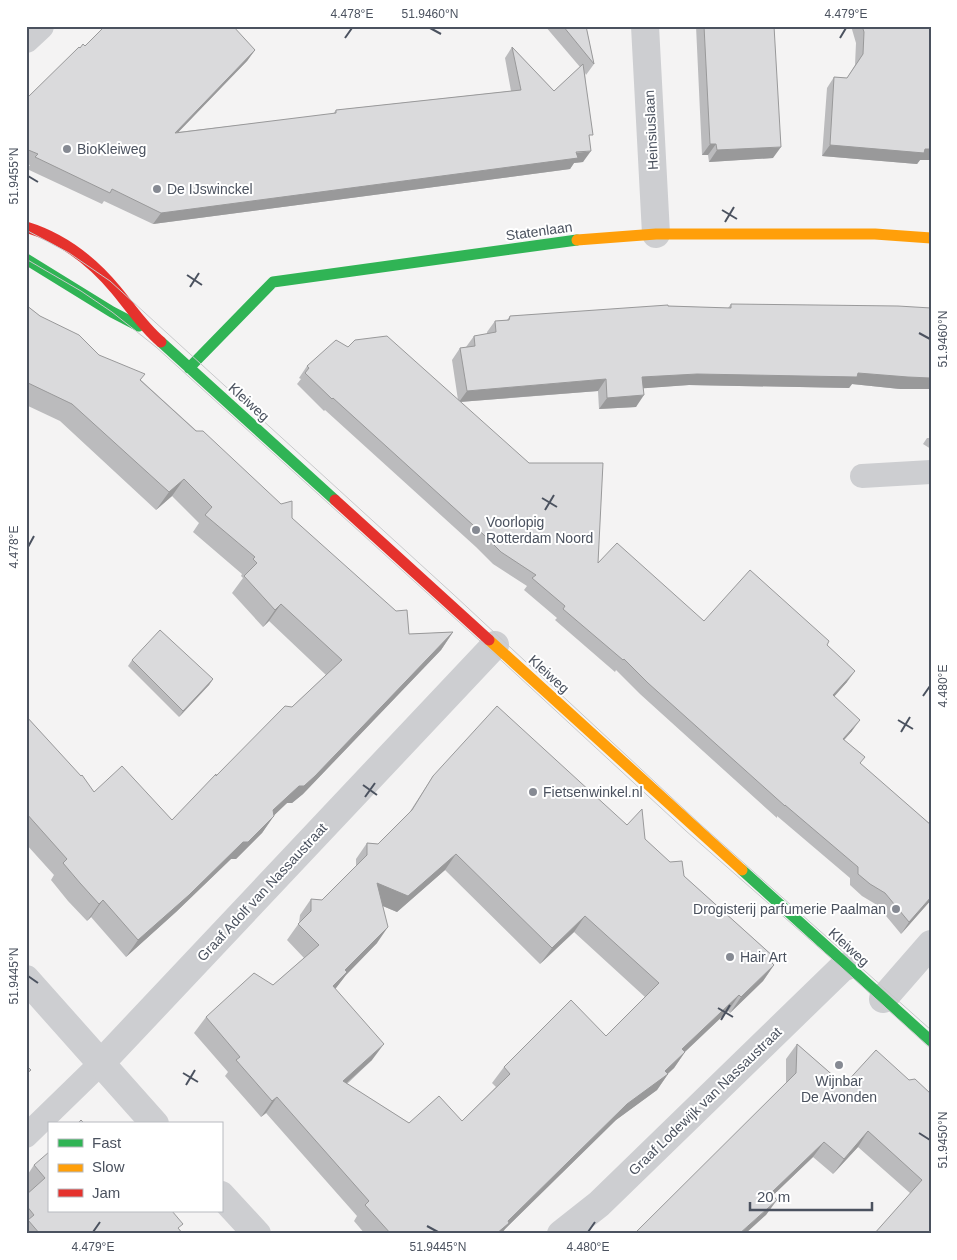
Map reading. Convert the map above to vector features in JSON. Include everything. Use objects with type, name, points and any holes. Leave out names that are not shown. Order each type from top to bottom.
[{"type":"street","points":[[26,40],[40,26]]},
{"type":"street","name":"Heinsiuslaan","points":[[645,26],[656,234]]},
{"type":"street","name":"Kleiweg","points":[[26,227],[35,229],[72,248],[94,266],[110,281],[146,330],[931,1041]]},
{"type":"street","name":"Statenlaan","points":[[190,368],[273,282],[579,240],[656,234],[875,234],[931,238]]},
{"type":"street","name":"Kleiweg","points":[[26,259],[112,312],[146,330]]},
{"type":"street","name":"Graaf Adolf van Nassaustraat","points":[[101,1062],[495,645]]},
{"type":"street","points":[[883,999],[931,944]]},
{"type":"street","name":"Graaf Lodewijk van Nassaustraat","points":[[561,1234],[600,1204],[842,968],[847,966]]},
{"type":"street","points":[[26,979],[153,1122]]},
{"type":"street","points":[[222,1196],[257,1234]]},
{"type":"lane","points":[[862,476],[931,472]]},
{"type":"lane","name":"Graaf Adolf van Nassaustraat","points":[[26,1136],[101,1062]]},
{"type":"building","points":[[105,26],[233,26],[255,50],[175,133],[336,113],[336,110],[521,90],[512,47],[554,91],[583,64],[593,135],[589,135],[591,151],[576,152],[578,158],[161,213],[112,189],[110,193],[35,157],[38,154],[26,149],[26,99],[79,47],[83,44],[85,46]]},
{"type":"building","points":[[563,26],[586,26],[594,64]]},
{"type":"building","points":[[704,26],[774,26],[781,147],[717,150],[716,144],[710,144]]},
{"type":"building","points":[[862,26],[931,26],[931,149],[925,149],[924,153],[830,145],[834,77],[847,78],[863,54],[864,32]]},
{"type":"building","points":[[731,304],[931,308],[931,378],[858,373],[857,377],[697,374],[642,377],[644,395],[607,398],[606,379],[467,391],[460,348],[475,346],[474,336],[496,332],[495,321],[509,320],[510,316],[668,305],[731,308]]},
{"type":"building","points":[[26,305],[40,316],[79,335],[99,355],[145,374],[140,380],[196,431],[203,431],[281,504],[292,501],[292,518],[396,611],[407,610],[409,634],[453,632],[315,776],[304,786],[299,786],[273,810],[274,816],[248,842],[243,842],[189,895],[138,940],[103,900],[99,904],[80,883],[63,863],[67,859],[26,813],[26,716],[82,775],[94,792],[122,766],[172,820],[285,706],[292,707],[342,660],[281,604],[275,610],[244,576],[257,563],[253,559],[255,557],[205,515],[212,507],[184,479],[169,492],[72,404],[26,382]]},
{"type":"building","points":[[387,336],[529,463],[603,463],[598,563],[617,543],[704,621],[750,570],[829,641],[827,645],[855,671],[833,695],[860,720],[843,739],[865,757],[860,763],[931,825],[931,897],[909,922],[885,893],[858,874],[858,867],[785,806],[648,683],[624,659],[563,609],[565,606],[532,578],[536,575],[501,552],[305,373],[309,368],[307,366],[336,340],[348,347],[355,340]]},
{"type":"building","points":[[160,630],[213,679],[183,711],[132,660]]},
{"type":"building","points":[[497,706],[627,825],[642,809],[645,839],[670,862],[682,861],[684,876],[775,958],[771,962],[774,965],[682,1049],[685,1052],[665,1071],[668,1074],[627,1104],[496,1234],[391,1234],[365,1205],[369,1201],[277,1097],[272,1101],[236,1060],[240,1057],[206,1017],[254,973],[273,985],[319,945],[298,924],[311,911],[311,899],[322,900],[367,855],[367,843],[378,844],[412,810],[433,776]],"holes":[[[456,854],[552,948],[585,916],[659,983],[606,1036],[571,1000],[504,1067],[510,1074],[462,1121],[439,1096],[409,1123],[343,1081],[384,1044],[333,986],[347,972],[345,970],[388,927],[377,883],[408,896]]]},
{"type":"building","points":[[797,1044],[844,1085],[876,1050],[909,1080],[915,1079],[931,1094],[931,1234],[874,1234],[922,1180],[868,1131],[844,1159],[824,1142],[771,1193],[777,1200],[739,1234],[634,1234],[796,1073]]},
{"type":"building","points":[[26,1065],[31,1070],[26,1074]]},
{"type":"building","points":[[48,1153],[48,1212],[173,1212],[183,1224],[178,1228],[183,1234],[40,1234],[28,1220],[34,1215],[26,1205],[26,1195],[45,1178],[34,1165]]},
{"type":"tram line","points":[[26,230],[69,253],[110,281],[453,594],[699,823],[931,1030]]},
{"type":"tram line","points":[[26,259],[81,291],[112,312],[156,347],[686,831],[931,1049]]},
{"type":"traffic: fast","points":[[189,368],[273,282],[577,240]]},
{"type":"traffic: fast","points":[[26,259],[112,312],[139,326]]},
{"type":"traffic: fast","points":[[161,342],[335,500]]},
{"type":"traffic: fast","points":[[742,870],[931,1041]]},
{"type":"traffic: slow","points":[[577,240],[656,234],[875,234],[931,238]]},
{"type":"traffic: slow","points":[[489,640],[742,870]]},
{"type":"traffic: jam","points":[[26,227],[64,244],[97,269],[143,324],[161,342]]},
{"type":"traffic: jam","points":[[335,500],[489,640]]},
{"type":"place","name":"BioKleiweg","points":[[67,149]]},
{"type":"place","name":"De IJswinckel","points":[[157,189]]},
{"type":"place","name":"Voorlopig Rotterdam Noord","points":[[476,530]]},
{"type":"place","name":"Fietsenwinkel.nl","points":[[533,792]]},
{"type":"place","name":"Drogisterij parfumerie Paalman","points":[[896,909]]},
{"type":"place","name":"Hair Art","points":[[730,957]]},
{"type":"place","name":"Wijnbar De Avonden","points":[[839,1065]]}]
